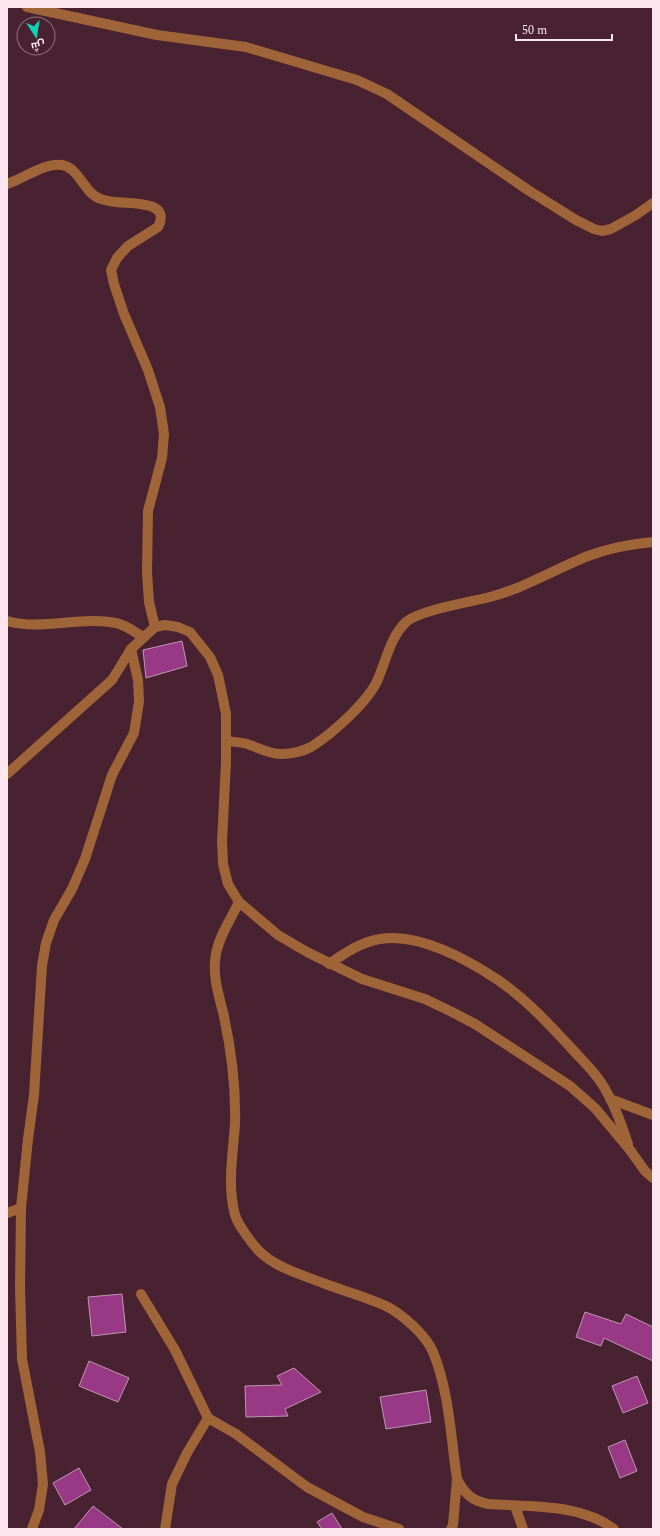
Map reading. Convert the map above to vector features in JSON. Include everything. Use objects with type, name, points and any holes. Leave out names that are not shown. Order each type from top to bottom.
[{"type":"street","points":[[26,7],[157,35],[246,47],[357,80],[387,94],[528,190],[576,220],[594,229],[610,229],[636,215],[653,203]]},
{"type":"street","points":[[7,184],[49,166],[62,165],[72,170],[82,181],[87,190],[94,196],[116,202],[132,202],[152,206],[161,217],[158,227],[128,246],[116,258],[111,270],[119,299],[148,370],[160,406],[164,434],[162,458],[148,511],[147,572],[149,602],[155,627]]},
{"type":"street","points":[[226,741],[250,745],[272,754],[298,752],[310,747],[323,738],[364,701],[374,689],[396,635],[408,621],[433,611],[492,597],[515,589],[588,556],[627,545],[653,542]]},
{"type":"street","points":[[7,621],[30,624],[95,622],[116,623],[130,628],[143,637]]},
{"type":"street","points":[[7,774],[112,680],[131,648],[155,627],[165,625],[178,627],[190,632],[210,657],[218,675],[222,690],[226,714],[226,763],[222,841],[223,864],[228,884],[239,902],[278,935],[329,964],[362,979],[425,999],[475,1024],[570,1086],[595,1108],[630,1150],[645,1171],[653,1178]]},
{"type":"street","points":[[32,1529],[39,1510],[43,1484],[40,1452],[22,1359],[20,1288],[21,1208],[34,1095],[42,966],[46,943],[54,920],[72,889],[85,859],[112,775],[134,733],[139,702],[138,680],[131,648]]},
{"type":"street","points":[[239,902],[219,942],[216,954],[215,972],[235,1094],[235,1125],[232,1154],[232,1195],[236,1217],[259,1251],[274,1262],[326,1284],[386,1306],[400,1315],[425,1338],[433,1350],[446,1399],[457,1479],[453,1525],[451,1529]]},
{"type":"street","points":[[329,964],[352,948],[366,942],[394,938],[421,941],[440,949],[499,981],[527,1004],[558,1033],[600,1081],[620,1120],[630,1150]]},
{"type":"street","points":[[610,1098],[653,1115]]},
{"type":"street","points":[[7,1213],[21,1208]]},
{"type":"street","points":[[140,1294],[175,1350],[208,1418],[236,1434],[307,1487],[363,1517],[399,1529]]},
{"type":"street","points":[[165,1529],[172,1484],[187,1453],[208,1418]]},
{"type":"street","points":[[457,1479],[463,1490],[470,1497],[480,1502],[569,1510],[597,1519],[614,1529]]},
{"type":"street","points":[[515,1506],[523,1529]]},
{"type":"building","points":[[182,641],[187,666],[146,678],[143,650]]},
{"type":"building","points":[[122,1294],[126,1332],[92,1336],[88,1297]]},
{"type":"building","points":[[585,1312],[621,1324],[626,1314],[653,1327],[653,1361],[604,1338],[601,1346],[576,1337]]},
{"type":"building","points":[[89,1361],[129,1378],[118,1402],[79,1386]]},
{"type":"building","points":[[294,1368],[321,1392],[285,1409],[288,1416],[246,1417],[245,1386],[282,1385],[277,1376]]},
{"type":"building","points":[[637,1376],[648,1403],[623,1413],[612,1386]]},
{"type":"building","points":[[426,1390],[431,1422],[386,1429],[380,1397]]},
{"type":"building","points":[[625,1440],[637,1471],[620,1478],[608,1447]]},
{"type":"building","points":[[79,1468],[91,1490],[65,1505],[53,1483]]},
{"type":"building","points":[[93,1506],[123,1529],[74,1529]]},
{"type":"building","points":[[332,1513],[342,1529],[322,1529],[317,1522]]}]
